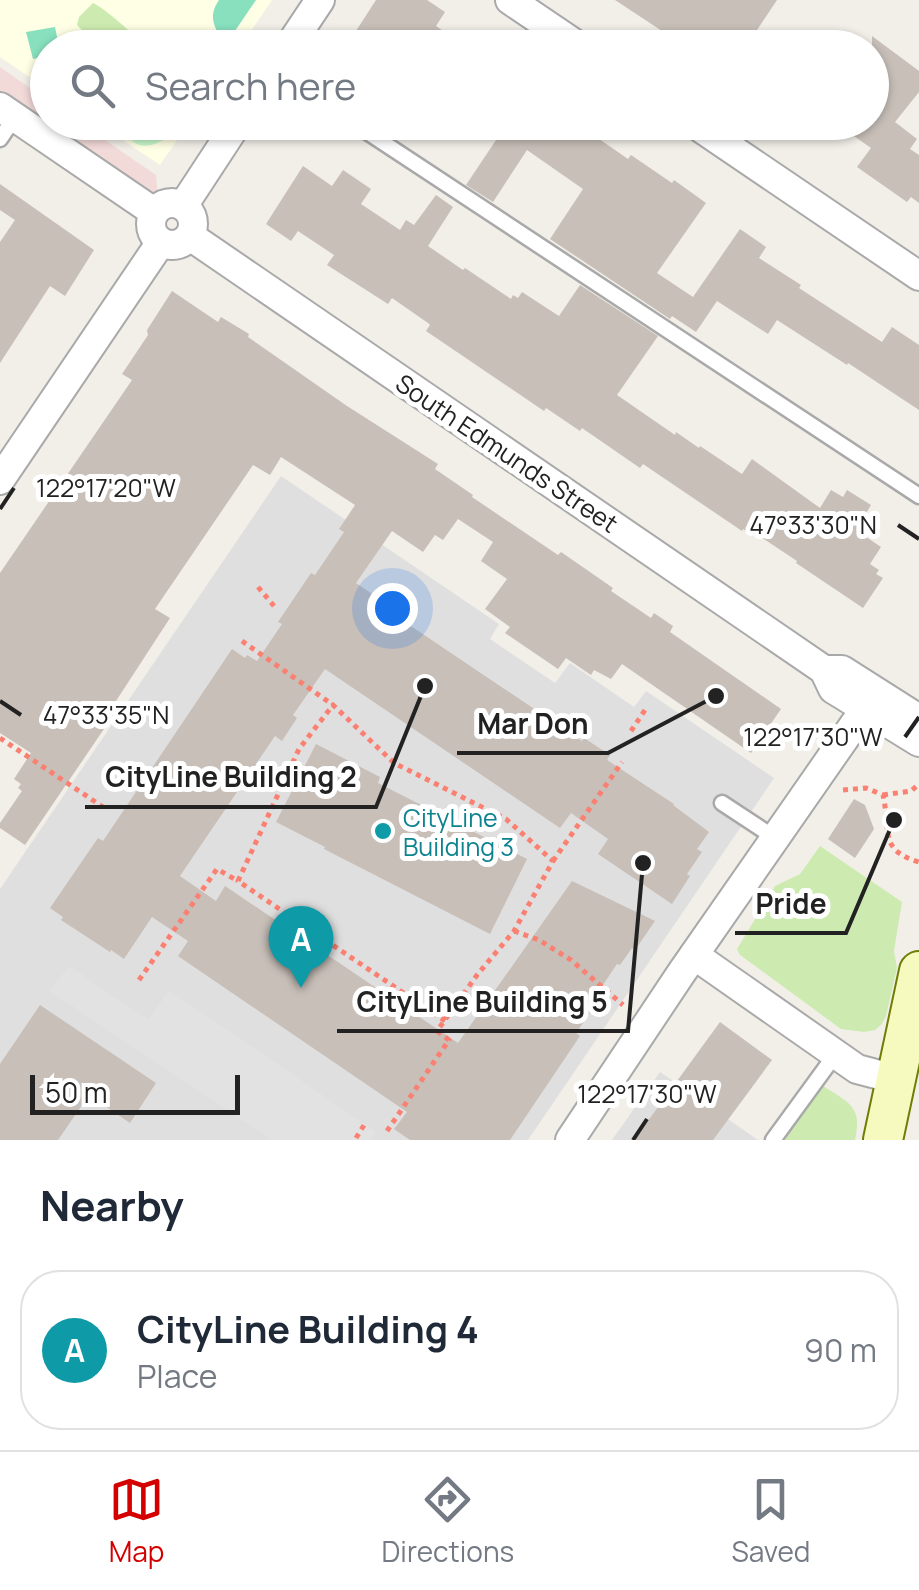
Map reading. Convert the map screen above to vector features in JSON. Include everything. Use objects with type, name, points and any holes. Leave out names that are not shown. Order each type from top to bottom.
[{"type":"main road","points":[[883,1140],[919,971]]},
{"type":"street","points":[[300,30],[320,0]]},
{"type":"street","points":[[510,0],[554,30]]},
{"type":"street","points":[[5,121],[30,136]]},
{"type":"street","points":[[36,140],[154,212]]},
{"type":"street","points":[[183,206],[226,140]]},
{"type":"street","points":[[719,140],[919,276]]},
{"type":"street","points":[[164,204],[183,206],[193,219],[190,236],[174,246],[160,242],[150,225],[154,212],[164,204]]},
{"type":"street","name":"South Edmunds Street","points":[[190,236],[824,670],[834,689],[919,742]]},
{"type":"street","points":[[0,480],[160,242]]},
{"type":"street","name":"South Edmunds Street","points":[[824,670],[842,670],[919,719]]},
{"type":"street","points":[[570,1140],[865,709]]},
{"type":"street","points":[[694,955],[856,1069],[894,1079]]},
{"type":"lane","points":[[379,140],[919,496]]},
{"type":"lane","points":[[722,802],[775,838]]},
{"type":"lane","points":[[774,1140],[835,1055]]},
{"type":"path","points":[[258,587],[274,606]]},
{"type":"path","points":[[242,641],[333,705],[394,763],[506,819],[552,862]]},
{"type":"path","points":[[238,881],[298,749],[333,705]]},
{"type":"path","points":[[631,732],[645,710]]},
{"type":"path","points":[[0,738],[103,807]]},
{"type":"path","points":[[387,1131],[449,1040],[437,1031],[444,1020],[514,931],[552,862],[622,762]]},
{"type":"path","points":[[835,791],[866,788],[882,795],[911,791],[919,784]]},
{"type":"path","points":[[882,795],[890,846],[900,856],[919,862]]},
{"type":"path","points":[[139,980],[217,869],[444,1020]]},
{"type":"path","points":[[514,931],[540,940],[571,960],[623,1004]]},
{"type":"path","points":[[356,1138],[366,1122]]},
{"type":"shaded area","points":[[0,0],[272,0],[252,30],[30,30],[30,77],[0,57]]},
{"type":"shaded area","points":[[0,67],[30,88],[30,140],[0,122]]},
{"type":"shaded area","points":[[31,140],[105,140],[156,175],[157,189],[145,207]]},
{"type":"shaded area","points":[[122,140],[177,140],[160,165]]},
{"type":"shaded area","points":[[281,476],[499,624],[490,639],[555,683],[570,663],[634,707],[646,691],[774,778],[528,1140],[0,1140],[0,889]]},
{"type":"shaded area","points":[[69,966],[149,1020],[169,990],[376,1132],[372,1140],[273,1140],[50,991]]},
{"type":"shaded area","points":[[660,1072],[758,1140],[612,1140]]},
{"type":"green space","points":[[219,0],[256,0],[236,30],[217,30],[214,9]]},
{"type":"green space","points":[[93,3],[128,30],[82,30],[77,25],[79,17]]},
{"type":"green space","points":[[132,140],[162,140],[149,146]]},
{"type":"green space","points":[[820,846],[902,902],[894,951],[897,968],[886,1016],[875,1030],[841,1029],[737,949],[775,886],[800,874]]},
{"type":"green space","points":[[822,1085],[855,1112],[855,1140],[785,1140]]},
{"type":"building","points":[[376,0],[427,0],[445,12],[436,26],[442,30],[357,30]]},
{"type":"building","points":[[615,0],[777,0],[757,30],[660,30]]},
{"type":"building","points":[[889,49],[919,71],[919,92],[895,122],[917,139],[910,149],[919,155],[919,203],[911,197],[907,202],[857,167],[871,148],[860,140],[889,140]]},
{"type":"building","points":[[496,140],[601,140],[628,159],[631,155],[706,203],[657,273],[693,297],[740,229],[766,247],[759,258],[882,342],[892,327],[919,345],[919,410],[777,320],[768,334],[717,301],[696,332],[672,316],[670,319],[550,239],[583,189],[527,150],[493,202],[466,185]]},
{"type":"building","points":[[303,166],[332,186],[343,170],[371,189],[361,204],[400,230],[406,220],[414,225],[436,195],[453,207],[428,246],[463,270],[511,299],[522,292],[559,316],[580,285],[658,336],[617,395],[742,474],[752,459],[820,508],[831,490],[843,497],[847,490],[871,505],[856,530],[881,547],[870,564],[883,578],[863,608],[752,531],[742,531],[643,464],[640,468],[582,428],[580,431],[546,408],[544,411],[426,331],[428,323],[392,298],[388,304],[327,265],[334,255],[298,231],[291,241],[266,224]]},
{"type":"building","points":[[0,184],[94,250],[65,296],[50,286],[0,363],[0,242],[15,220],[0,210]]},
{"type":"building","points":[[172,291],[218,322],[221,317],[249,334],[248,337],[347,406],[438,464],[435,469],[472,497],[558,555],[561,552],[651,618],[654,613],[673,626],[670,632],[781,709],[751,753],[622,664],[611,679],[594,670],[591,675],[566,658],[558,669],[505,633],[510,627],[485,609],[507,579],[481,561],[493,542],[458,519],[443,540],[435,535],[423,552],[392,531],[356,583],[393,608],[390,612],[582,741],[584,738],[610,755],[607,760],[709,832],[697,849],[702,852],[687,874],[690,876],[672,904],[598,854],[608,839],[571,813],[560,828],[325,669],[293,715],[297,718],[282,741],[275,736],[180,876],[216,901],[225,886],[458,1043],[572,881],[655,921],[635,950],[632,948],[617,964],[586,1010],[590,1013],[576,1033],[580,1036],[510,1140],[410,1140],[394,1129],[407,1112],[178,956],[188,941],[152,917],[124,959],[61,920],[63,917],[50,908],[98,838],[103,841],[232,649],[257,661],[311,573],[315,575],[344,532],[339,529],[355,505],[281,457],[270,475],[253,465],[155,609],[170,618],[116,701],[121,704],[25,845],[0,828],[22,791],[18,788],[21,784],[14,779],[31,753],[0,733],[0,573],[132,380],[122,374]]},
{"type":"building","name":"CityLine Building 3","points":[[316,744],[380,777],[378,783],[527,859],[490,934],[276,822]]},
{"type":"building","points":[[854,799],[865,805],[874,829],[855,858],[828,839]]},
{"type":"building","points":[[40,1005],[156,1083],[130,1123],[89,1095],[58,1140],[0,1140],[0,1064]]},
{"type":"building","points":[[720,1022],[772,1060],[713,1140],[634,1140]]},
{"type":"place","name":"CityLine Building 2","points":[[425,686]]},
{"type":"place","name":"Mar Don","points":[[716,696]]},
{"type":"place","name":"Pride","points":[[894,820]]},
{"type":"place","name":"CityLine Building 3","points":[[383,831]]},
{"type":"place","name":"CityLine Building 5","points":[[643,863]]},
{"type":"place","name":"CityLine Building 4","points":[[301,988]]}]
